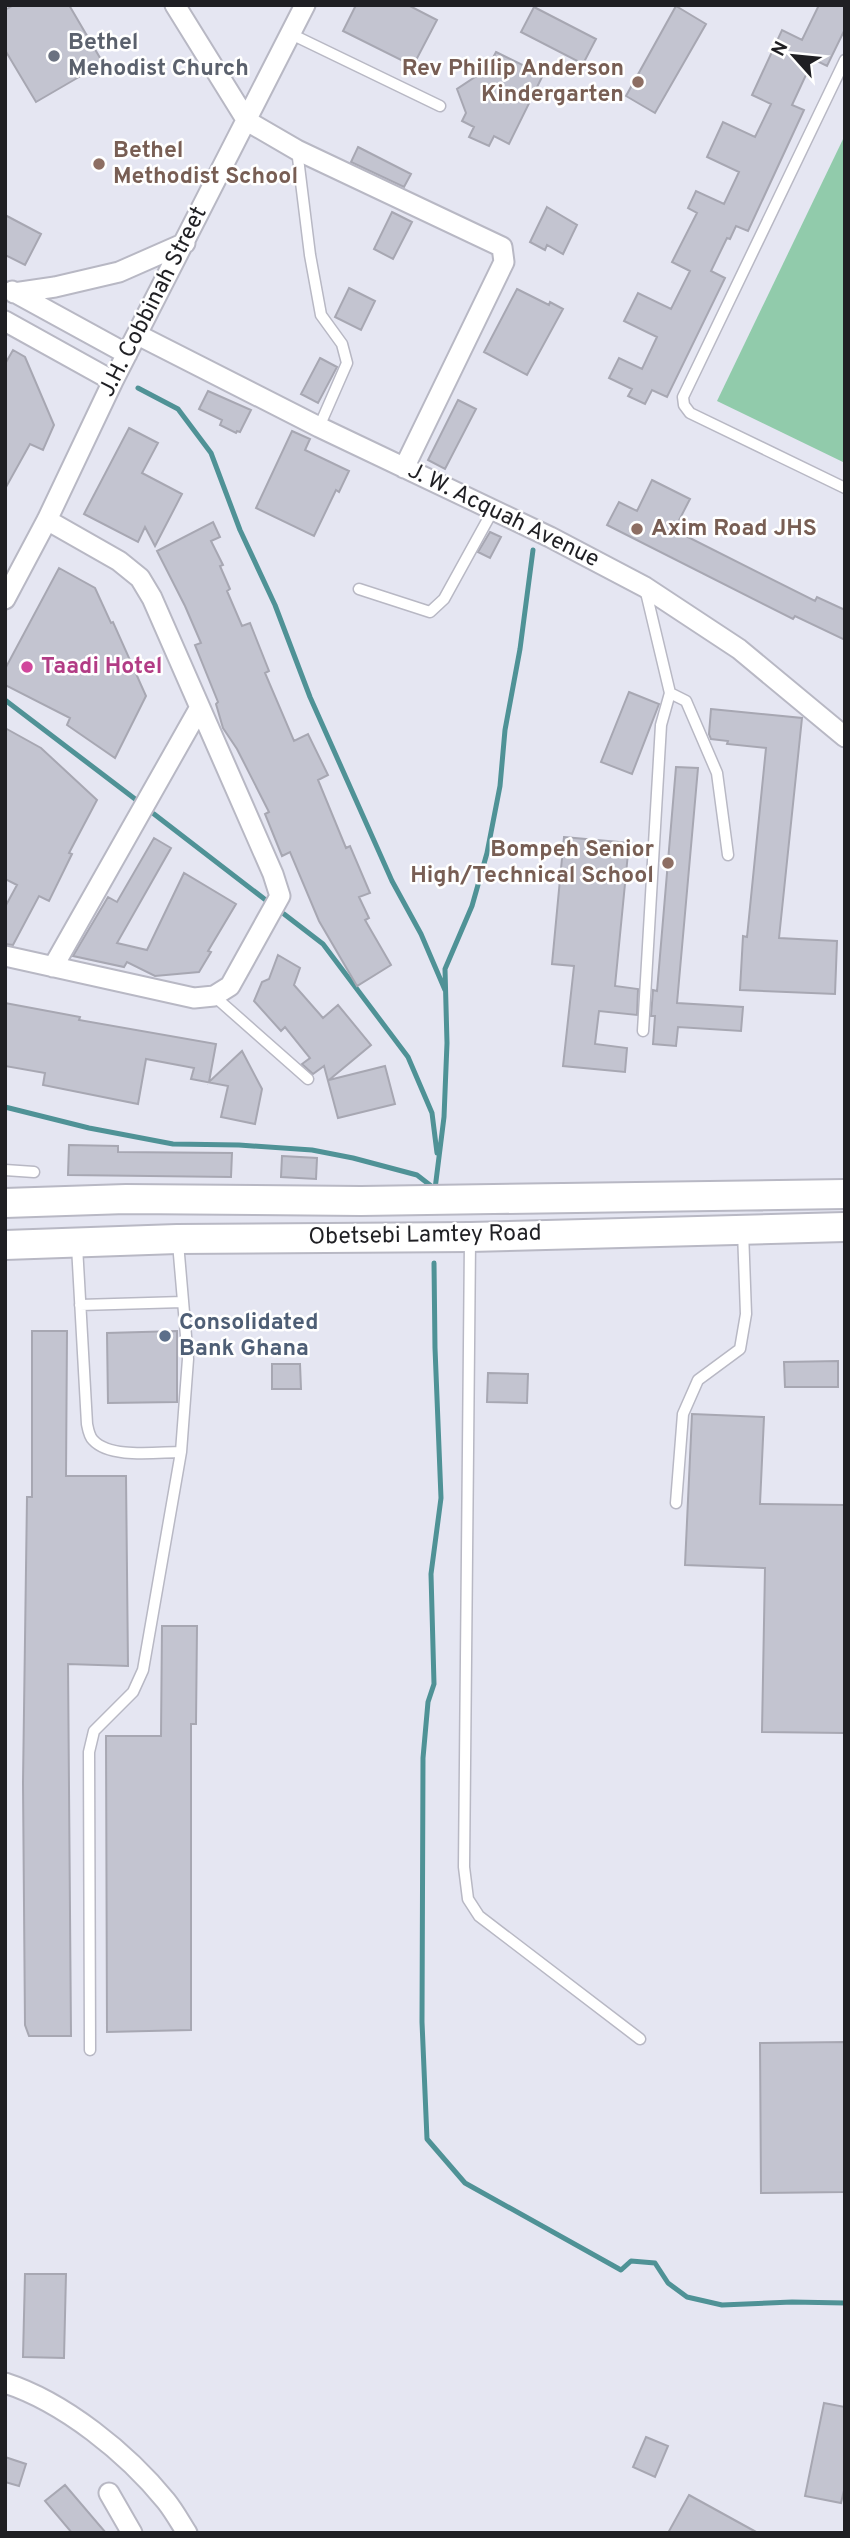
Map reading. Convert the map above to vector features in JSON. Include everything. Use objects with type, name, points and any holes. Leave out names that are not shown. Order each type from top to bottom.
[{"type":"main road","name":"Obetsebi Lamtey Road","points":[[5,1203],[126,1199],[361,1201],[845,1194]]},
{"type":"main road","name":"Obetsebi Lamtey Road","points":[[5,1245],[177,1239],[470,1237],[845,1227]]},
{"type":"street","points":[[175,5],[247,121],[297,150],[502,247],[504,251],[504,262],[404,468]]},
{"type":"street","name":"J.H. Cobbinah Street","points":[[5,599],[305,5]]},
{"type":"street","points":[[10,290],[55,287],[119,271],[185,243]]},
{"type":"street","points":[[10,290],[127,354]]},
{"type":"street","points":[[5,321],[113,381]]},
{"type":"street","name":"J. W. Acquah Avenue","points":[[138,335],[319,427],[550,537],[645,587],[739,649],[845,737]]},
{"type":"street","points":[[5,956],[194,998],[214,996],[230,986],[280,896],[273,874],[152,598],[140,578],[119,561],[47,520]]},
{"type":"street","points":[[53,967],[199,709]]},
{"type":"street","points":[[5,2384],[32,2392],[118,2451],[167,2501],[187,2533]]},
{"type":"street","points":[[109,2493],[132,2533]]},
{"type":"lane","points":[[291,34],[440,106]]},
{"type":"lane","points":[[845,60],[683,397],[684,405],[690,413],[845,488]]},
{"type":"lane","points":[[297,150],[310,256],[321,315],[342,344],[347,363],[319,427]]},
{"type":"lane","points":[[359,589],[430,612],[444,599],[493,510]]},
{"type":"lane","points":[[643,1031],[660,725],[670,693],[645,587]]},
{"type":"lane","points":[[670,693],[686,701],[717,773],[729,855]]},
{"type":"lane","points":[[214,996],[308,1079]]},
{"type":"lane","points":[[5,1170],[34,1172]]},
{"type":"lane","points":[[676,1503],[682,1413],[698,1380],[740,1349],[746,1314],[743,1228]]},
{"type":"lane","points":[[470,1237],[464,1853],[468,1899],[479,1916],[640,2039]]},
{"type":"lane","points":[[90,2050],[89,1752],[94,1731],[133,1692],[143,1670],[181,1452],[188,1359],[177,1239]]},
{"type":"lane","points":[[77,1244],[87,1424],[92,1439],[106,1449],[120,1452],[181,1452]]},
{"type":"lane","points":[[80,1305],[183,1302]]},
{"type":"green space","points":[[845,135],[845,463],[717,401]]},
{"type":"building","name":"Bethel Mehodist Church","points":[[14,5],[69,5],[103,63],[36,102],[5,50],[5,10]]},
{"type":"building","points":[[356,5],[408,5],[437,20],[413,66],[343,31]]},
{"type":"building","points":[[819,5],[845,5],[845,29],[827,66],[815,60],[805,77],[792,105],[804,110],[748,231],[736,226],[711,271],[725,278],[667,397],[652,390],[645,404],[628,396],[632,389],[609,378],[619,358],[642,369],[657,337],[624,321],[638,293],[671,309],[690,271],[672,262],[697,213],[688,208],[696,191],[724,204],[739,172],[707,157],[723,122],[755,137],[771,104],[752,95],[782,30],[802,40]]},
{"type":"building","points":[[676,6],[706,24],[655,113],[626,96]]},
{"type":"building","points":[[534,7],[596,39],[583,64],[521,32]]},
{"type":"building","points":[[496,52],[543,75],[509,144],[494,136],[489,146],[469,137],[474,127],[462,121],[466,113],[457,89],[487,69]]},
{"type":"building","points":[[358,147],[411,174],[404,187],[351,162]]},
{"type":"building","points":[[547,207],[577,225],[563,254],[547,245],[545,250],[530,242]]},
{"type":"building","points":[[392,212],[412,222],[393,259],[374,249]]},
{"type":"building","points":[[5,215],[41,234],[25,265],[5,255]]},
{"type":"building","points":[[349,288],[375,301],[361,330],[335,317]]},
{"type":"building","points":[[517,289],[563,309],[527,375],[484,352]]},
{"type":"building","points":[[13,350],[25,357],[54,425],[43,450],[30,444],[5,489],[5,364]]},
{"type":"building","points":[[320,358],[337,367],[318,403],[301,394]]},
{"type":"building","points":[[208,391],[251,410],[240,432],[236,433],[220,425],[222,420],[199,409]]},
{"type":"building","points":[[458,400],[476,409],[445,469],[428,460]]},
{"type":"building","points":[[129,428],[158,443],[142,473],[182,494],[155,546],[145,527],[138,542],[84,514]]},
{"type":"building","points":[[292,431],[310,439],[305,450],[349,471],[339,492],[336,490],[314,536],[256,508]]},
{"type":"building","points":[[652,480],[690,499],[674,530],[815,601],[817,597],[845,610],[845,640],[795,616],[793,619],[607,525],[619,502],[637,511]]},
{"type":"building","points":[[213,522],[220,537],[211,541],[223,565],[220,566],[230,589],[227,591],[242,626],[250,623],[269,671],[265,673],[294,741],[308,734],[328,775],[318,780],[346,848],[350,846],[370,893],[359,897],[369,918],[365,920],[391,965],[357,986],[319,921],[290,852],[282,856],[265,814],[269,812],[237,749],[223,728],[216,704],[218,702],[195,645],[201,643],[157,551]]},
{"type":"building","points":[[490,532],[501,537],[490,558],[478,552]]},
{"type":"building","points":[[59,568],[95,588],[146,696],[115,758],[67,725],[70,718],[5,685],[5,669]]},
{"type":"building","points":[[629,692],[659,704],[632,774],[601,762]]},
{"type":"building","points":[[711,709],[802,718],[779,938],[837,941],[835,994],[740,990],[743,936],[747,937],[766,748],[727,744],[728,741],[711,739]]},
{"type":"building","points":[[5,728],[41,748],[97,800],[69,853],[72,854],[49,901],[39,896],[13,945],[5,944],[5,907],[17,885],[5,879]]},
{"type":"building","points":[[676,767],[698,768],[677,1003],[743,1007],[741,1031],[678,1027],[676,1046],[653,1044],[655,1016],[651,1016],[653,990],[657,991]]},
{"type":"building","points":[[564,837],[629,843],[615,986],[638,989],[637,1015],[599,1011],[595,1044],[627,1048],[625,1072],[563,1066],[574,966],[552,964]]},
{"type":"building","points":[[154,838],[171,848],[117,943],[147,950],[184,873],[236,904],[208,951],[211,952],[199,972],[155,976],[127,962],[124,967],[73,956],[108,897],[117,902]]},
{"type":"building","points":[[278,955],[300,968],[294,985],[323,1018],[338,1005],[371,1045],[329,1080],[385,1066],[395,1104],[338,1118],[324,1066],[313,1074],[302,1064],[310,1058],[285,1027],[281,1031],[254,1001],[262,982],[269,979]]},
{"type":"building","points":[[5,1003],[80,1017],[79,1020],[216,1044],[209,1082],[242,1051],[262,1089],[255,1124],[221,1117],[228,1086],[191,1079],[194,1068],[146,1059],[138,1104],[43,1085],[45,1073],[5,1066]]},
{"type":"building","points":[[69,1145],[118,1146],[118,1152],[232,1153],[231,1177],[68,1175]]},
{"type":"building","points":[[282,1156],[317,1158],[316,1179],[281,1177]]},
{"type":"building","points":[[32,1331],[67,1331],[66,1476],[126,1476],[128,1666],[68,1664],[71,2036],[29,2036],[25,2025],[23,1783],[27,1497],[32,1497]]},
{"type":"building","points":[[177,1331],[177,1402],[108,1403],[107,1333]]},
{"type":"building","points":[[838,1361],[838,1387],[785,1387],[784,1362]]},
{"type":"building","points":[[272,1364],[300,1364],[301,1389],[272,1389]]},
{"type":"building","points":[[488,1373],[528,1374],[527,1403],[487,1402]]},
{"type":"building","points":[[692,1414],[764,1417],[760,1504],[845,1505],[845,1733],[762,1732],[765,1568],[685,1565]]},
{"type":"building","points":[[162,1626],[197,1626],[196,1724],[191,1724],[191,2030],[107,2032],[106,1736],[161,1736]]},
{"type":"building","points":[[845,2042],[845,2192],[761,2193],[760,2043]]},
{"type":"building","points":[[25,2274],[66,2274],[64,2358],[23,2357]]},
{"type":"building","points":[[824,2403],[845,2407],[845,2486],[841,2503],[805,2496]]},
{"type":"building","points":[[646,2437],[668,2446],[655,2477],[633,2467]]},
{"type":"building","points":[[5,2457],[26,2464],[19,2486],[5,2482]]},
{"type":"building","points":[[65,2485],[106,2533],[72,2533],[45,2501]]},
{"type":"building","points":[[689,2495],[758,2533],[668,2533]]},
{"type":"waterway","points":[[138,388],[178,409],[211,453],[240,530],[275,605],[310,697],[392,881],[421,934],[445,990]]},
{"type":"waterway","points":[[435,1189],[444,1117],[447,1043],[445,969],[472,906],[487,853],[500,786],[505,730],[520,649],[533,550]]},
{"type":"waterway","points":[[5,700],[139,802]]},
{"type":"waterway","points":[[154,814],[267,901]]},
{"type":"waterway","points":[[284,914],[323,944],[408,1057],[432,1113],[437,1153]]},
{"type":"waterway","points":[[5,1107],[89,1128],[173,1144],[312,1150],[417,1175],[435,1189]]},
{"type":"waterway","points":[[434,1263],[441,1498],[431,1574],[434,1684],[428,1702],[423,1758],[422,2022],[427,2139],[465,2183],[621,2270],[631,2261],[655,2263],[668,2283],[687,2297],[722,2305],[845,2303]]},
{"type":"place","name":"Bethel Mehodist Church","points":[[54,56]]},
{"type":"place","name":"Rev Phillip Anderson Kindergarten","points":[[638,82]]},
{"type":"place","name":"Bethel Methodist School","points":[[99,164]]},
{"type":"place","name":"Axim Road JHS","points":[[637,529]]},
{"type":"place","name":"Taadi Hotel","points":[[27,667]]},
{"type":"place","name":"Bompeh Senior High/Technical School","points":[[668,863]]},
{"type":"place","name":"Consolidated Bank Ghana","points":[[165,1336]]}]
